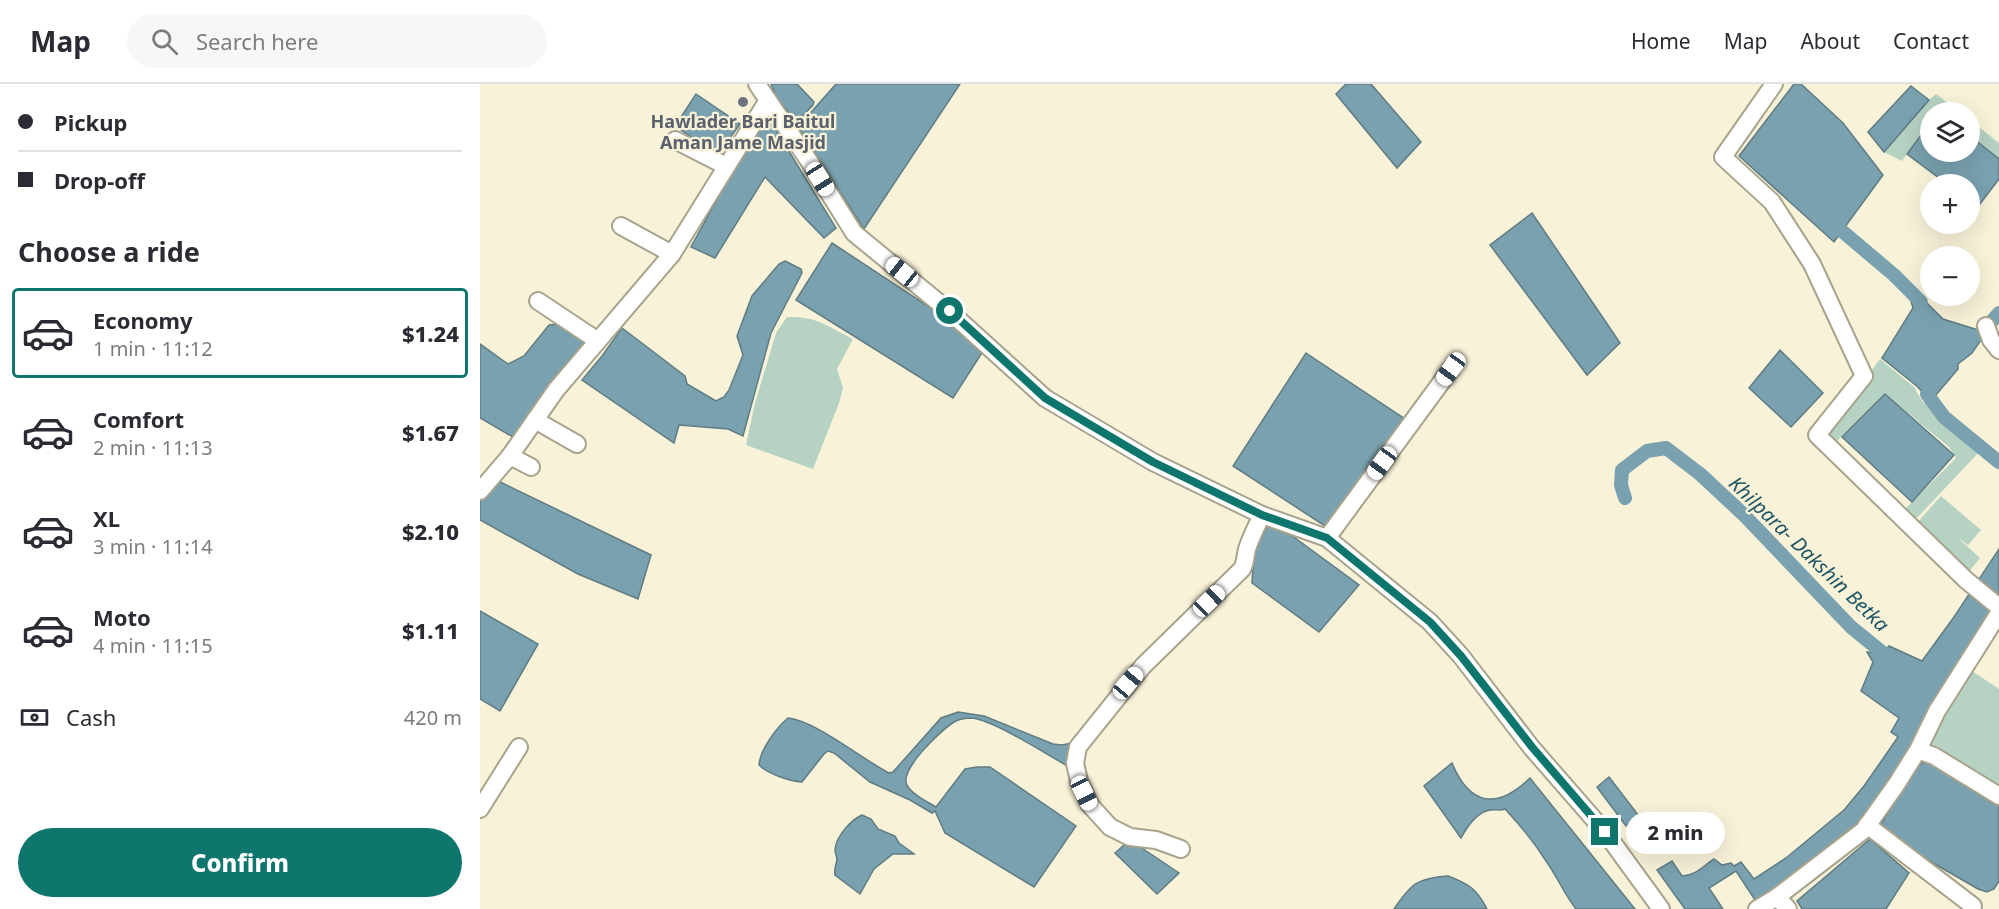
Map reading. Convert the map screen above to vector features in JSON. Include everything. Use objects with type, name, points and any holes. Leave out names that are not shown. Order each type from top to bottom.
[{"type":"street","points":[[757,84],[854,233],[950,311],[1045,398],[1153,462],[1262,515],[1327,538],[1430,622],[1461,656],[1532,747],[1605,832],[1661,909]]},
{"type":"street","points":[[1774,84],[1723,157],[1772,202],[1812,264],[1864,376],[1817,435],[1966,580],[1999,607]]},
{"type":"street","points":[[480,490],[510,456],[556,390],[672,254],[768,100]]},
{"type":"street","points":[[675,140],[726,166]]},
{"type":"street","points":[[621,226],[672,254]]},
{"type":"street","points":[[538,301],[598,341]]},
{"type":"street","points":[[1327,538],[1451,369]]},
{"type":"street","points":[[535,420],[578,444]]},
{"type":"street","points":[[510,456],[531,467]]},
{"type":"street","points":[[1181,849],[1156,840],[1130,837],[1110,827],[1090,805],[1079,781],[1075,763],[1078,747],[1143,666],[1242,569],[1246,562],[1245,554],[1262,515]]},
{"type":"street","points":[[1757,909],[1782,903],[1864,830],[1917,750],[1937,711],[1999,613]]},
{"type":"street","points":[[480,808],[519,747]]},
{"type":"street","points":[[1917,750],[1934,756],[1999,796]]},
{"type":"street","points":[[1867,825],[1973,906]]},
{"type":"green space","points":[[1936,94],[1947,102],[1927,102]]},
{"type":"green space","points":[[1920,110],[1920,137],[1902,161],[1884,152]]},
{"type":"green space","points":[[1980,128],[1999,143],[1999,159],[1980,144]]},
{"type":"green space","points":[[787,317],[814,320],[853,339],[837,369],[843,388],[813,469],[746,445],[755,403],[776,333]]},
{"type":"green space","points":[[1880,359],[1914,387],[1922,401],[1981,450],[1914,521],[1904,510],[1956,458],[1949,447],[1885,394],[1836,442],[1825,432]]},
{"type":"green space","points":[[1941,496],[1981,530],[1968,545],[1957,537],[1980,558],[1967,574],[1915,525]]},
{"type":"green space","points":[[1969,669],[1999,689],[1999,787],[1924,743]]},
{"type":"water","points":[[771,84],[797,84],[814,102],[813,105],[797,122],[777,99]]},
{"type":"water","points":[[836,84],[960,84],[864,229],[798,127]]},
{"type":"water","points":[[1346,84],[1371,84],[1421,142],[1397,168],[1336,94]]},
{"type":"water","points":[[1794,84],[1801,84],[1843,123],[1883,175],[1834,242],[1739,156]]},
{"type":"water","points":[[1911,86],[1929,100],[1920,102],[1920,110],[1884,152],[1868,132]]},
{"type":"water","points":[[696,94],[740,124],[718,155],[675,126]]},
{"type":"water","points":[[768,117],[836,228],[824,238],[765,177],[715,258],[691,247],[727,181]]},
{"type":"water","points":[[1920,136],[1920,162],[1980,162],[1980,144],[1999,159],[1999,179],[1980,204],[1980,174],[1934,174],[1907,154]]},
{"type":"water","points":[[1532,213],[1620,343],[1587,375],[1490,245]]},
{"type":"water","points":[[832,243],[987,345],[953,398],[796,300]]},
{"type":"water","points":[[785,261],[801,269],[802,273],[771,333],[743,436],[728,429],[679,425],[674,443],[582,380],[622,328],[685,376],[687,384],[716,401],[724,397],[743,355],[737,336],[752,296],[779,264]]},
{"type":"water","points":[[1912,288],[1920,296],[1920,306],[1930,306],[1943,319],[1978,330],[1983,337],[1972,353],[1958,364],[1958,369],[1935,396],[1938,406],[1935,408],[1918,387],[1882,358],[1913,308],[1908,291]]},
{"type":"water","points":[[569,323],[589,341],[513,437],[480,418],[480,344],[508,364],[524,356],[549,325]]},
{"type":"water","points":[[1780,350],[1823,393],[1791,427],[1749,388]]},
{"type":"water","points":[[1306,353],[1405,419],[1328,528],[1233,466]]},
{"type":"water","points":[[1885,394],[1954,455],[1912,502],[1842,437]]},
{"type":"water","points":[[494,479],[651,555],[638,599],[578,574],[480,520],[480,501]]},
{"type":"water","points":[[1272,521],[1359,585],[1319,632],[1252,583],[1256,550],[1262,535]]},
{"type":"water","points":[[1999,549],[1999,607],[1957,677],[1858,829],[1757,903],[1736,871],[1709,888],[1723,909],[1685,909],[1657,870],[1672,861],[1682,876],[1687,876],[1714,859],[1722,865],[1731,863],[1734,866],[1741,862],[1754,879],[1786,858],[1844,810],[1864,786],[1898,737],[1891,732],[1899,718],[1861,691],[1873,662],[1867,652],[1883,653],[1889,646],[1922,661]]},
{"type":"water","points":[[480,611],[538,644],[500,711],[480,699]]},
{"type":"water","points":[[958,712],[984,716],[1053,744],[1072,743],[1071,768],[994,725],[972,718],[963,719],[948,726],[931,741],[915,761],[906,778],[907,785],[913,792],[936,807],[965,769],[990,767],[1076,826],[1034,887],[945,833],[935,811],[932,813],[870,782],[834,753],[828,751],[824,754],[802,782],[779,776],[759,765],[769,740],[788,718],[812,726],[878,767],[889,773],[893,772],[941,718]]},
{"type":"water","points":[[1924,762],[1936,763],[1999,801],[1999,881],[1994,889],[1987,892],[1978,889],[1907,848],[1885,832],[1882,823],[1895,798],[1905,782]]},
{"type":"water","points":[[1452,763],[1467,788],[1485,799],[1496,799],[1506,795],[1530,778],[1635,909],[1576,909],[1537,847],[1505,809],[1485,811],[1469,825],[1461,838],[1424,786]]},
{"type":"water","points":[[1609,777],[1639,816],[1626,826],[1597,787]]},
{"type":"water","points":[[862,815],[871,819],[878,829],[895,836],[899,843],[914,854],[893,854],[874,869],[860,894],[835,875],[837,860],[835,850],[838,839],[845,829]]},
{"type":"water","points":[[1870,839],[1909,873],[1886,909],[1802,909],[1797,901]]},
{"type":"water","points":[[1130,840],[1179,873],[1157,894],[1115,853]]},
{"type":"water","points":[[1448,876],[1472,888],[1487,909],[1394,909],[1410,888],[1416,884],[1429,878]]},
{"type":"waterway","points":[[1842,231],[1894,275],[1920,301]]},
{"type":"waterway","name":"Khilpara- Dakshin Betka","points":[[1980,335],[1999,313]]},
{"type":"waterway","name":"Khilpara- Dakshin Betka","points":[[1927,394],[1944,417],[1999,462]]},
{"type":"waterway","name":"Khilpara- Dakshin Betka","points":[[1625,498],[1621,485],[1622,470],[1647,451],[1666,448],[1700,474],[1743,514],[1851,627],[1883,653],[1899,661]]},
{"type":"place","name":"Hawlader Bari Baitul Aman Jame Masjid","points":[[743,102]]},
{"type":"route","points":[[950,311],[1045,398],[1153,462],[1262,515],[1327,538],[1430,622],[1461,656],[1532,747],[1605,832]]}]
